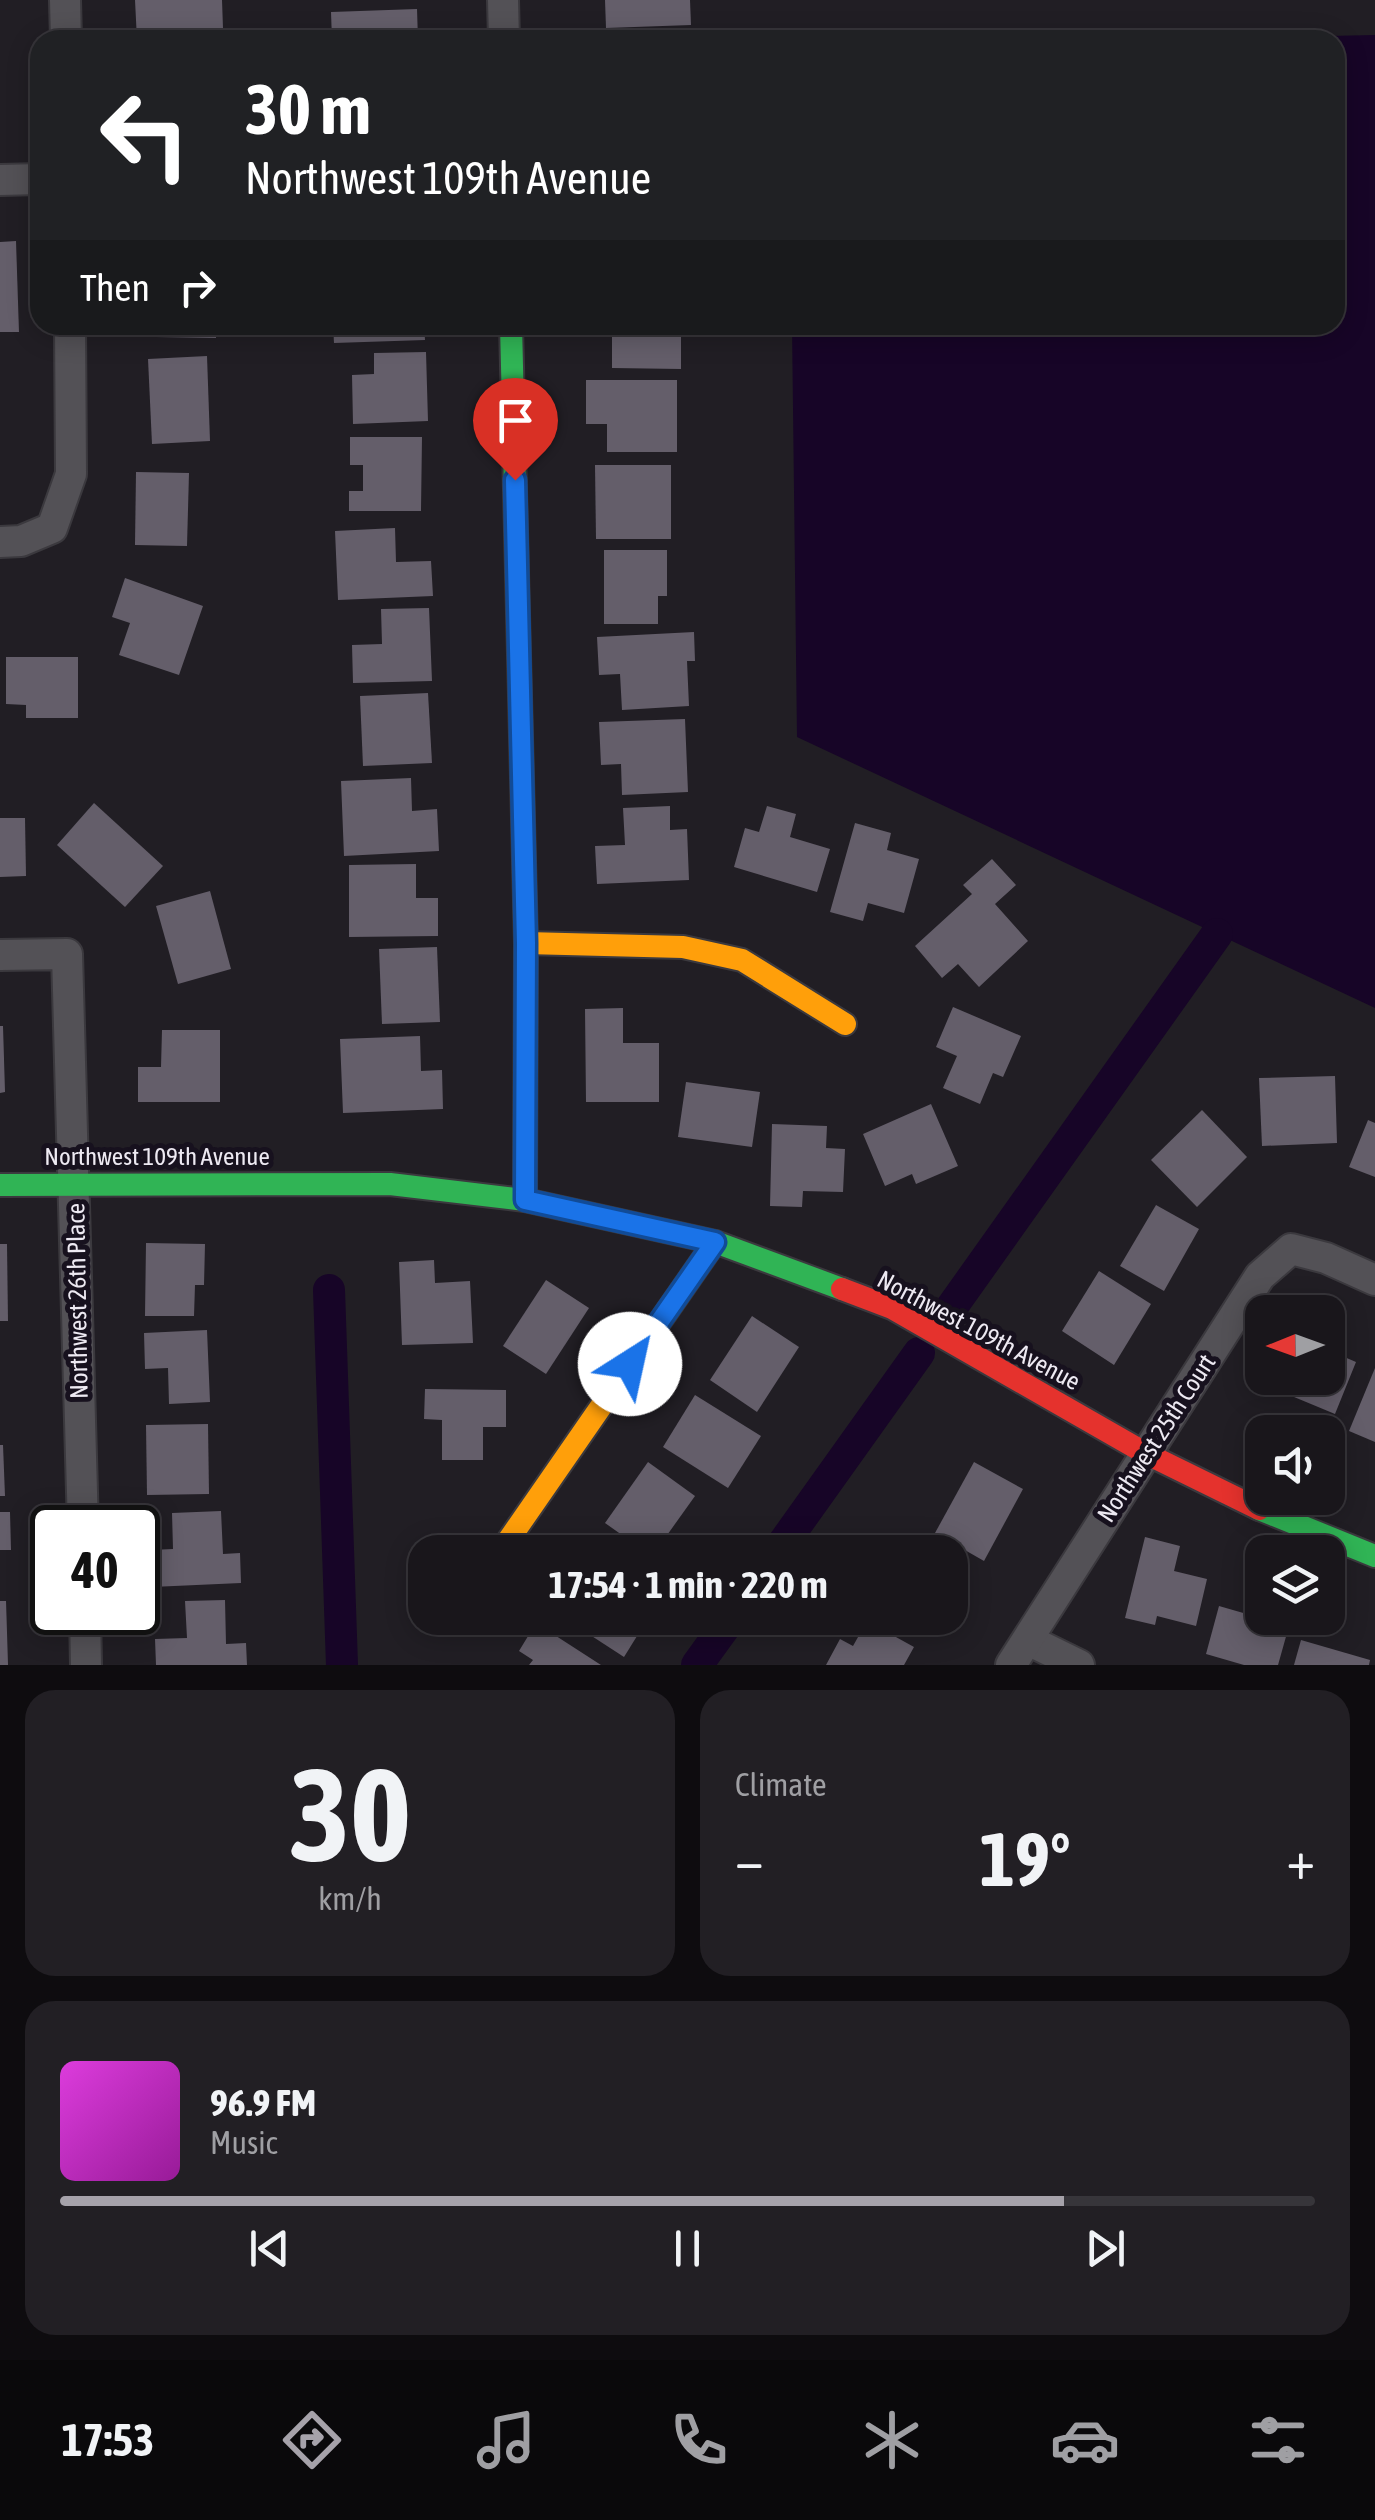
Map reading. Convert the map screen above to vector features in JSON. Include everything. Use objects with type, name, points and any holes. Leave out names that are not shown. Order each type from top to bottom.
[{"type":"street","points":[[65,0],[66,30]]},
{"type":"street","points":[[503,0],[504,30]]},
{"type":"street","points":[[0,180],[30,180]]},
{"type":"street","points":[[0,542],[21,541],[52,528],[72,474],[70,335]]},
{"type":"street","points":[[511,335],[526,943],[525,1200]]},
{"type":"street","points":[[526,943],[683,947],[742,960],[845,1024]]},
{"type":"street","name":"Northwest 26th Place","points":[[0,956],[68,954],[82,1505]]},
{"type":"street","name":"Northwest 109th Avenue","points":[[0,1185],[390,1184],[525,1200],[715,1242],[892,1308],[1145,1453],[1285,1522],[1375,1556]]},
{"type":"street","points":[[512,1535],[715,1242]]},
{"type":"street","name":"Northwest 25th Court","points":[[1010,1665],[1260,1276],[1291,1249],[1326,1258],[1375,1280]]},
{"type":"street","points":[[85,1635],[86,1665]]},
{"type":"street","points":[[1028,1640],[1080,1665]]},
{"type":"shaded area","points":[[1375,35],[1375,1008],[797,737],[792,335],[1345,335],[1345,36]]},
{"type":"building","points":[[135,0],[222,0],[223,28],[136,30]]},
{"type":"building","points":[[605,0],[690,0],[691,25],[606,28]]},
{"type":"building","points":[[417,9],[418,30],[332,30],[331,12]]},
{"type":"building","points":[[16,241],[19,332],[0,332],[0,242]]},
{"type":"building","points":[[156,335],[216,335],[216,338]]},
{"type":"building","points":[[334,335],[425,335],[425,340],[334,343]]},
{"type":"building","points":[[681,335],[681,369],[612,368],[612,337],[591,337]]},
{"type":"building","points":[[426,352],[428,421],[353,424],[352,375],[374,374],[374,353]]},
{"type":"building","points":[[207,356],[210,441],[152,444],[148,359]]},
{"type":"building","points":[[586,380],[677,380],[677,452],[607,452],[607,424],[586,424]]},
{"type":"building","points":[[350,437],[422,437],[421,511],[349,511],[349,491],[363,491],[363,465],[350,465]]},
{"type":"building","points":[[595,465],[671,465],[671,539],[596,539]]},
{"type":"building","points":[[136,472],[189,473],[187,546],[135,545]]},
{"type":"building","points":[[395,528],[396,562],[431,561],[433,596],[338,600],[335,531]]},
{"type":"building","points":[[604,550],[667,550],[667,596],[658,596],[658,624],[604,624]]},
{"type":"building","points":[[125,578],[203,606],[179,675],[119,655],[130,623],[112,617]]},
{"type":"building","points":[[429,608],[432,681],[353,683],[352,645],[382,644],[381,609]]},
{"type":"building","points":[[694,632],[695,661],[687,661],[689,706],[622,710],[620,674],[599,675],[597,637]]},
{"type":"building","points":[[6,657],[78,657],[78,718],[26,718],[26,705],[6,704]]},
{"type":"building","points":[[428,693],[432,763],[363,766],[360,696]]},
{"type":"building","points":[[685,719],[688,792],[622,795],[621,764],[601,765],[599,722]]},
{"type":"building","points":[[411,778],[412,811],[437,809],[439,851],[344,856],[341,781]]},
{"type":"building","points":[[94,803],[163,866],[125,907],[57,845]]},
{"type":"building","points":[[670,806],[670,830],[687,829],[689,880],[597,884],[595,846],[625,845],[623,808]]},
{"type":"building","points":[[767,806],[796,814],[790,837],[830,849],[817,892],[734,867],[745,828],[759,832]]},
{"type":"building","points":[[0,818],[25,818],[26,876],[0,877]]},
{"type":"building","points":[[855,823],[891,833],[887,850],[919,859],[904,913],[868,903],[863,921],[830,912]]},
{"type":"building","points":[[992,859],[1016,885],[995,904],[1028,941],[979,987],[958,964],[942,978],[915,946],[972,894],[963,885]]},
{"type":"building","points":[[416,864],[416,898],[438,898],[438,936],[349,937],[349,865]]},
{"type":"building","points":[[210,891],[231,969],[178,984],[156,906]]},
{"type":"building","points":[[437,947],[440,1022],[382,1024],[379,949]]},
{"type":"building","points":[[953,1007],[1021,1036],[1003,1077],[993,1073],[980,1104],[943,1088],[957,1056],[936,1047]]},
{"type":"building","points":[[623,1008],[623,1043],[659,1043],[659,1102],[586,1102],[585,1009]]},
{"type":"building","points":[[0,1026],[5,1092],[0,1093]]},
{"type":"building","points":[[162,1030],[220,1030],[220,1102],[138,1102],[138,1067],[161,1067]]},
{"type":"building","points":[[420,1036],[421,1071],[442,1070],[443,1109],[343,1113],[340,1039]]},
{"type":"building","points":[[1335,1076],[1337,1143],[1262,1146],[1259,1078]]},
{"type":"building","points":[[686,1082],[760,1092],[752,1147],[678,1137]]},
{"type":"building","points":[[931,1104],[958,1166],[916,1184],[912,1174],[885,1186],[863,1134]]},
{"type":"building","points":[[1202,1110],[1247,1157],[1197,1207],[1151,1160]]},
{"type":"building","points":[[1368,1120],[1375,1123],[1375,1177],[1349,1167]]},
{"type":"building","points":[[772,1124],[827,1126],[826,1148],[845,1149],[843,1192],[803,1191],[802,1207],[770,1206]]},
{"type":"building","points":[[1156,1205],[1199,1229],[1164,1291],[1120,1266]]},
{"type":"building","points":[[146,1243],[205,1244],[204,1285],[195,1285],[194,1316],[145,1316]]},
{"type":"building","points":[[0,1244],[7,1244],[8,1321],[0,1321]]},
{"type":"building","points":[[434,1260],[435,1283],[470,1281],[473,1343],[402,1345],[399,1262]]},
{"type":"building","points":[[1099,1271],[1151,1304],[1114,1365],[1062,1331]]},
{"type":"building","points":[[546,1280],[589,1308],[546,1374],[503,1346]]},
{"type":"building","points":[[752,1316],[799,1347],[757,1412],[710,1380]]},
{"type":"building","points":[[207,1330],[210,1402],[169,1404],[168,1368],[145,1369],[144,1333]]},
{"type":"building","points":[[1345,1357],[1356,1362],[1345,1389]]},
{"type":"building","points":[[1375,1368],[1375,1442],[1349,1431]]},
{"type":"building","points":[[425,1389],[506,1390],[506,1427],[483,1427],[483,1460],[442,1460],[442,1420],[424,1419]]},
{"type":"building","points":[[695,1395],[761,1436],[728,1488],[663,1447]]},
{"type":"building","points":[[1289,1395],[1343,1395],[1335,1414]]},
{"type":"building","points":[[208,1424],[209,1494],[147,1495],[146,1425]]},
{"type":"building","points":[[3,1445],[5,1496],[0,1496]]},
{"type":"building","points":[[648,1462],[695,1496],[667,1535],[622,1535],[605,1523]]},
{"type":"building","points":[[974,1462],[1023,1489],[984,1561],[968,1552],[968,1535],[935,1533]]},
{"type":"building","points":[[221,1511],[223,1554],[240,1553],[241,1583],[160,1587],[160,1550],[173,1549],[172,1513]]},
{"type":"building","points":[[0,1512],[10,1512],[11,1550],[0,1550]]},
{"type":"building","points":[[1145,1537],[1180,1546],[1174,1571],[1207,1579],[1196,1626],[1157,1616],[1155,1625],[1125,1618]]},
{"type":"building","points":[[225,1600],[226,1644],[246,1643],[247,1665],[156,1665],[155,1639],[187,1638],[185,1601]]},
{"type":"building","points":[[0,1601],[6,1601],[8,1665],[0,1665]]},
{"type":"building","points":[[1219,1606],[1245,1613],[1245,1635],[1286,1635],[1278,1665],[1244,1665],[1206,1654]]},
{"type":"building","points":[[529,1635],[555,1635],[601,1665],[529,1665],[533,1660],[519,1651]]},
{"type":"building","points":[[590,1635],[638,1635],[624,1657]]},
{"type":"building","points":[[859,1635],[892,1635],[914,1647],[904,1665],[826,1665],[840,1639],[853,1646]]},
{"type":"building","points":[[1301,1640],[1370,1660],[1369,1665],[1294,1665]]},
{"type":"waterway","points":[[949,1311],[1217,934]]},
{"type":"waterway","points":[[329,1290],[342,1665]]},
{"type":"waterway","points":[[789,1535],[919,1353]]},
{"type":"waterway","points":[[697,1665],[719,1635]]},
{"type":"traffic: fast","points":[[511,335],[526,943],[525,1200]]},
{"type":"traffic: fast","points":[[0,1185],[390,1184],[525,1200],[715,1242],[842,1289]]},
{"type":"traffic: fast","points":[[1274,1515],[1375,1556]]},
{"type":"traffic: slow","points":[[526,943],[683,947],[742,960],[845,1024]]},
{"type":"traffic: slow","points":[[512,1535],[715,1242]]},
{"type":"traffic: jam","points":[[842,1289],[892,1308],[1145,1453],[1245,1502]]},
{"type":"route","points":[[515,480],[526,943],[525,1200],[715,1242],[630,1364]]}]
